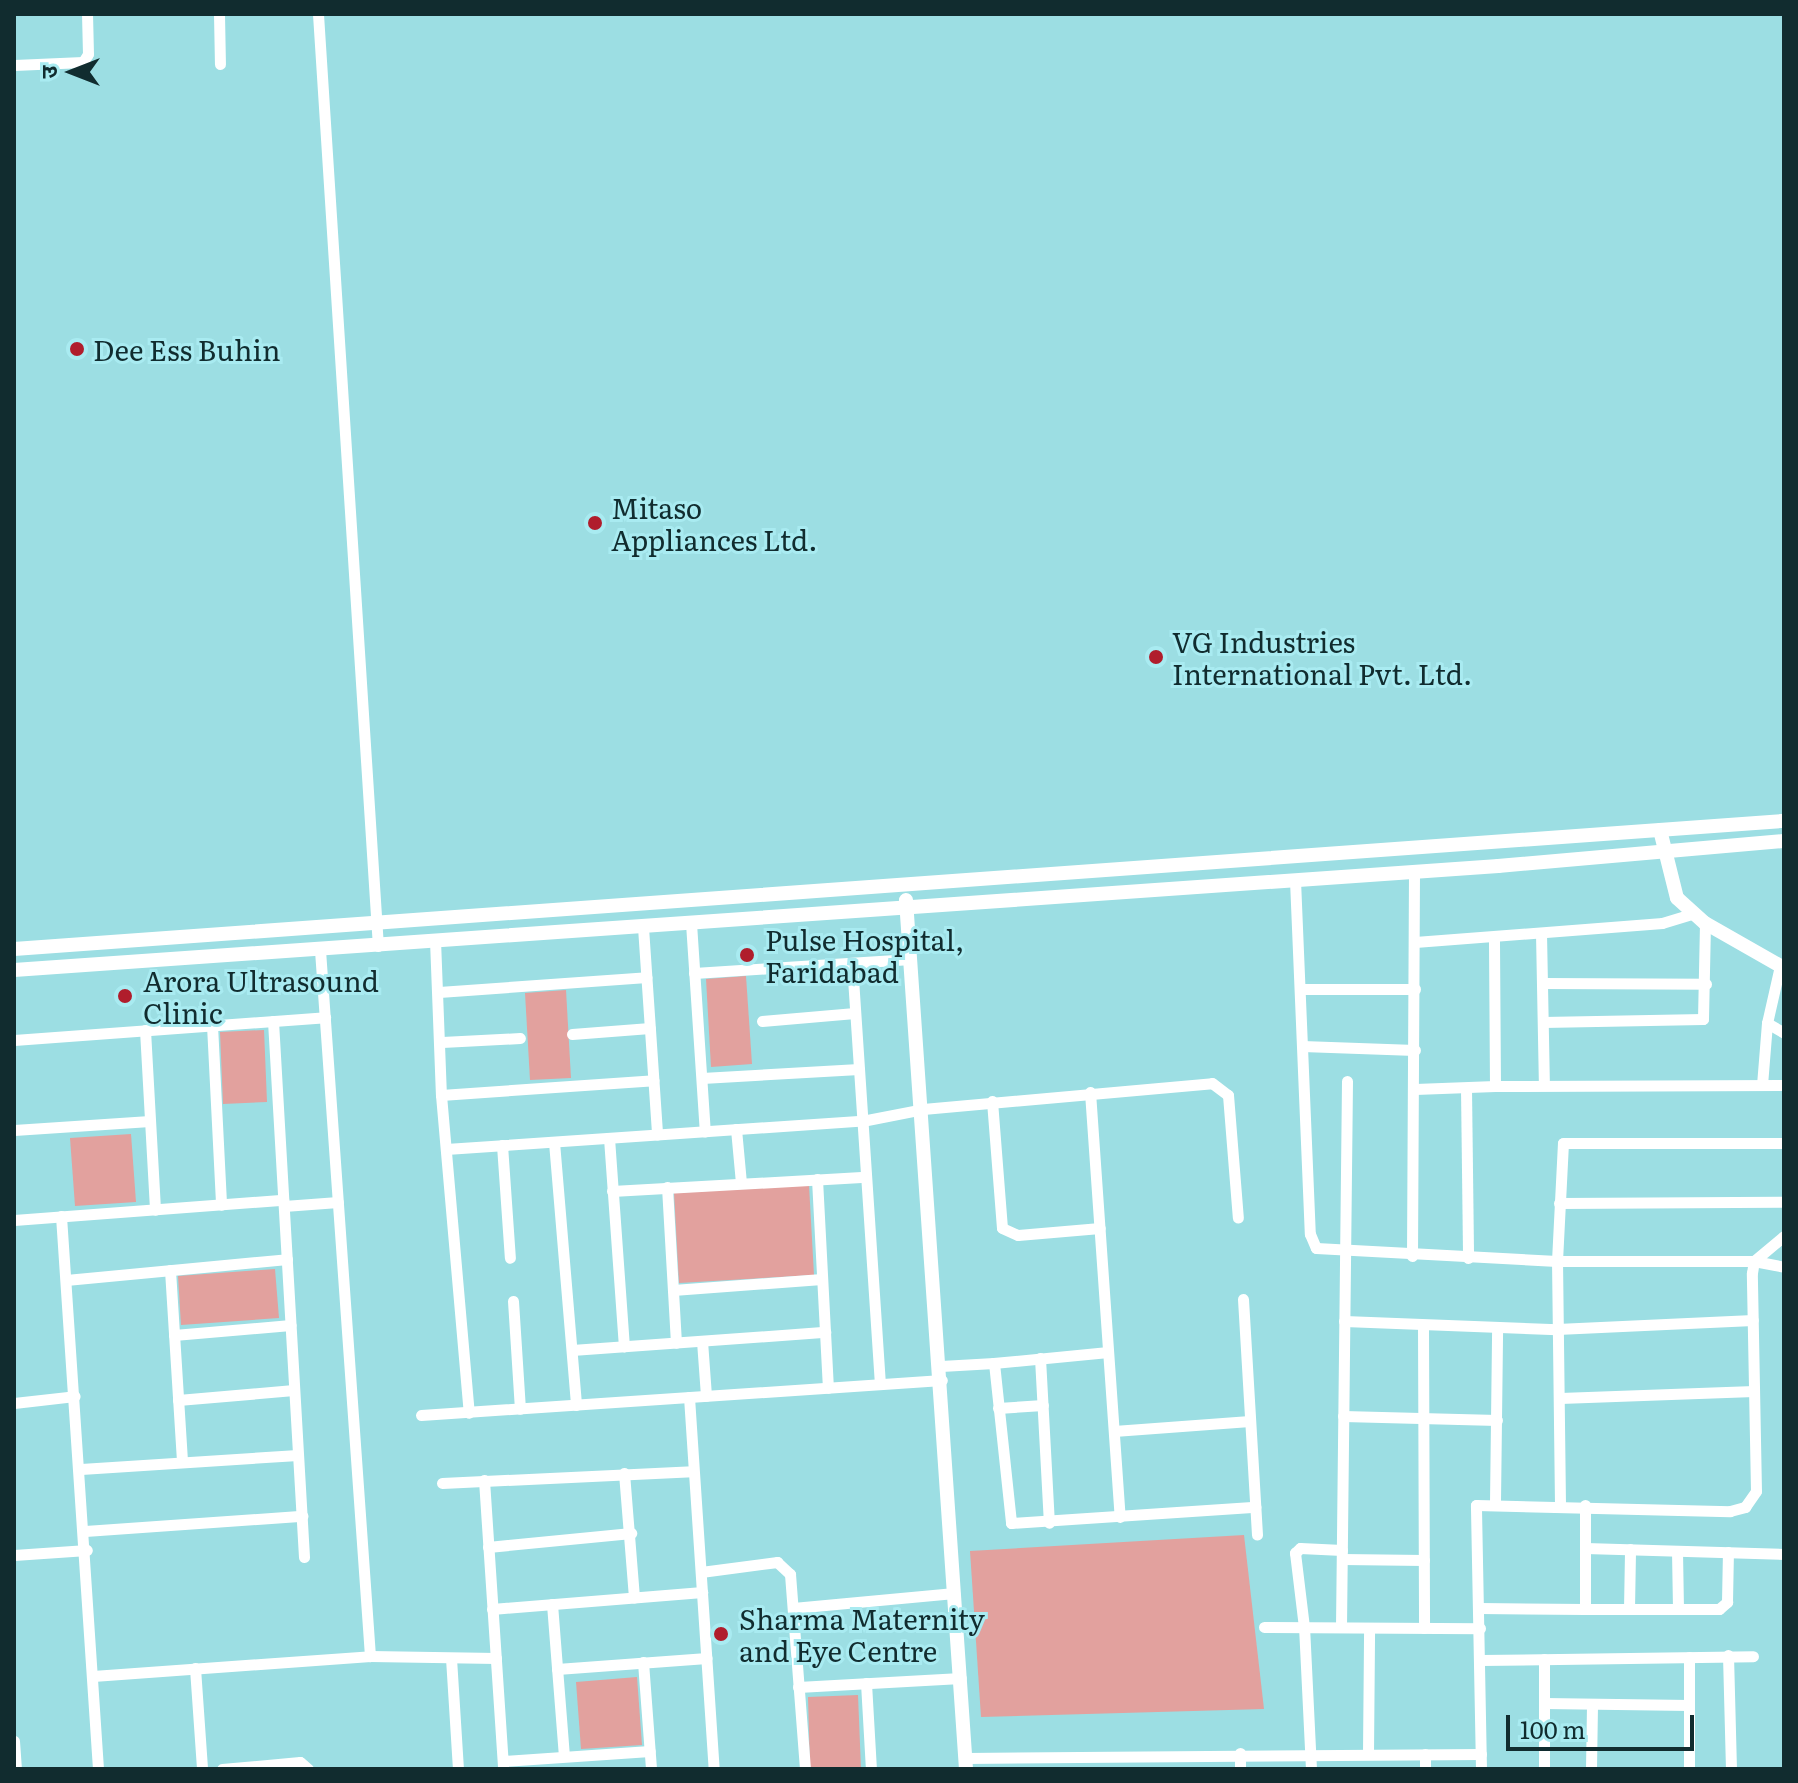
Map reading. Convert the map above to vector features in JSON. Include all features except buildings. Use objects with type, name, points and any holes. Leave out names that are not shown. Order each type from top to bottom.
[{"type":"street","points":[[14,65],[83,62],[88,54],[87,14]]},
{"type":"street","points":[[219,14],[220,64]]},
{"type":"street","points":[[318,14],[378,946]]},
{"type":"street","points":[[14,949],[1784,821]]},
{"type":"street","points":[[1660,830],[1662,854],[1677,898],[1698,918],[1782,967],[1767,1023],[1762,1085]]},
{"type":"street","points":[[14,970],[1662,854],[1784,841]]},
{"type":"street","points":[[1412,1256],[1414,872]]},
{"type":"street","points":[[1295,880],[1310,1234],[1316,1248],[1345,1253],[1557,1261],[1754,1261],[1784,1267]]},
{"type":"street","points":[[905,886],[942,1373],[946,1526],[966,1763],[1053,1763],[1240,1753],[1481,1754]]},
{"type":"street","points":[[1415,942],[1698,918]]},
{"type":"street","points":[[1543,1022],[1698,1021],[1705,1013],[1706,984],[1698,918]]},
{"type":"street","points":[[395,923],[396,945]]},
{"type":"street","points":[[691,923],[705,1132]]},
{"type":"street","points":[[643,927],[657,1135]]},
{"type":"street","points":[[1541,933],[1544,1085]]},
{"type":"street","points":[[1494,937],[1495,1086]]},
{"type":"street","points":[[435,940],[442,1042],[441,1095],[469,1413]]},
{"type":"street","points":[[320,950],[370,1656]]},
{"type":"street","points":[[694,973],[911,959]]},
{"type":"street","points":[[852,963],[880,1384]]},
{"type":"street","points":[[439,992],[646,977]]},
{"type":"street","points":[[1542,983],[1706,984]]},
{"type":"street","points":[[1300,989],[1415,989]]},
{"type":"street","points":[[762,1021],[855,1013]]},
{"type":"street","points":[[14,1040],[325,1017]]},
{"type":"street","points":[[273,1021],[304,1557]]},
{"type":"street","points":[[1767,1023],[1784,1033]]},
{"type":"street","points":[[212,1025],[221,1205]]},
{"type":"street","points":[[572,1034],[650,1028]]},
{"type":"street","points":[[145,1030],[155,1210]]},
{"type":"street","points":[[442,1042],[520,1038]]},
{"type":"street","points":[[1302,1046],[1415,1050]]},
{"type":"street","points":[[702,1078],[859,1069]]},
{"type":"street","points":[[441,1095],[653,1080]]},
{"type":"street","points":[[1341,1627],[1347,1081]]},
{"type":"street","points":[[1415,1089],[1544,1085],[1784,1085]]},
{"type":"street","points":[[446,1149],[862,1121],[923,1109],[992,1101],[1090,1092],[1223,1086],[1228,1095],[1238,1218]]},
{"type":"street","points":[[1466,1088],[1468,1258]]},
{"type":"street","points":[[1090,1092],[1120,1517]]},
{"type":"street","points":[[992,1101],[1002,1228],[1018,1235],[1100,1228]]},
{"type":"street","points":[[14,1130],[150,1121]]},
{"type":"street","points":[[736,1129],[741,1183]]},
{"type":"street","points":[[609,1138],[624,1346]]},
{"type":"street","points":[[1560,1505],[1557,1261],[1560,1148],[1568,1141],[1784,1143]]},
{"type":"street","points":[[554,1142],[576,1405]]},
{"type":"street","points":[[502,1145],[510,1258]]},
{"type":"street","points":[[612,1191],[866,1177]]},
{"type":"street","points":[[817,1179],[828,1388]]},
{"type":"street","points":[[667,1187],[676,1343]]},
{"type":"street","points":[[14,1220],[221,1205],[338,1202]]},
{"type":"street","points":[[1559,1203],[1784,1202]]},
{"type":"street","points":[[61,1216],[87,1550],[98,1769]]},
{"type":"street","points":[[1481,1769],[1476,1505],[1495,1502],[1730,1511],[1745,1507],[1756,1491],[1754,1261],[1784,1236]]},
{"type":"street","points":[[66,1280],[287,1259]]},
{"type":"street","points":[[170,1270],[182,1462]]},
{"type":"street","points":[[673,1290],[822,1279]]},
{"type":"street","points":[[1243,1299],[1257,1535]]},
{"type":"street","points":[[513,1301],[520,1409]]},
{"type":"street","points":[[1344,1321],[1557,1329],[1753,1320]]},
{"type":"street","points":[[174,1335],[291,1325]]},
{"type":"street","points":[[1423,1325],[1424,1628]]},
{"type":"street","points":[[1495,1502],[1497,1328]]},
{"type":"street","points":[[572,1350],[825,1332]]},
{"type":"street","points":[[702,1341],[706,1396]]},
{"type":"street","points":[[421,1415],[880,1384],[994,1363],[1108,1352]]},
{"type":"street","points":[[1040,1358],[1049,1523]]},
{"type":"street","points":[[994,1363],[1007,1517],[1017,1525],[1255,1507]]},
{"type":"street","points":[[178,1400],[294,1390]]},
{"type":"street","points":[[1560,1398],[1754,1391]]},
{"type":"street","points":[[14,1403],[75,1396]]},
{"type":"street","points":[[689,1397],[714,1769]]},
{"type":"street","points":[[998,1408],[1043,1405]]},
{"type":"street","points":[[1343,1416],[1497,1420]]},
{"type":"street","points":[[1114,1431],[1250,1421]]},
{"type":"street","points":[[81,1469],[298,1455]]},
{"type":"street","points":[[442,1483],[692,1471]]},
{"type":"street","points":[[624,1473],[634,1598]]},
{"type":"street","points":[[484,1480],[503,1765],[564,1756],[650,1751]]},
{"type":"street","points":[[1585,1505],[1585,1609]]},
{"type":"street","points":[[85,1531],[302,1516]]},
{"type":"street","points":[[488,1547],[631,1533]]},
{"type":"street","points":[[1585,1548],[1784,1554]]},
{"type":"street","points":[[1311,1769],[1304,1627],[1296,1549],[1424,1560]]},
{"type":"street","points":[[1629,1609],[1630,1549]]},
{"type":"street","points":[[14,1555],[87,1550]]},
{"type":"street","points":[[1677,1551],[1678,1609]]},
{"type":"street","points":[[1479,1608],[1678,1609],[1725,1606],[1728,1552]]},
{"type":"street","points":[[701,1572],[785,1565],[793,1608],[805,1769]]},
{"type":"street","points":[[492,1609],[702,1592]]},
{"type":"street","points":[[793,1608],[954,1593]]},
{"type":"street","points":[[552,1604],[564,1756]]},
{"type":"street","points":[[1264,1627],[1480,1628]]},
{"type":"street","points":[[1369,1628],[1375,1769]]},
{"type":"street","points":[[1728,1655],[1731,1769]]},
{"type":"street","points":[[93,1676],[370,1656],[496,1658]]},
{"type":"street","points":[[1481,1660],[1753,1656]]},
{"type":"street","points":[[1689,1657],[1689,1769]]},
{"type":"street","points":[[451,1658],[458,1769]]},
{"type":"street","points":[[557,1669],[707,1658]]},
{"type":"street","points":[[1544,1659],[1544,1769]]},
{"type":"street","points":[[643,1662],[651,1769]]},
{"type":"street","points":[[195,1668],[202,1769]]},
{"type":"street","points":[[798,1687],[961,1678]]},
{"type":"street","points":[[866,1683],[871,1769]]},
{"type":"street","points":[[1544,1703],[1689,1705]]},
{"type":"street","points":[[1591,1769],[1592,1704]]},
{"type":"street","points":[[14,1741],[16,1769]]},
{"type":"street","points":[[1240,1753],[1240,1769]]},
{"type":"street","points":[[1425,1754],[1425,1769]]},
{"type":"street","points":[[222,1769],[300,1762],[308,1769]]},
{"type":"shaded area","points":[[746,976],[752,1064],[711,1067],[706,979]]},
{"type":"shaded area","points":[[566,990],[571,1078],[530,1080],[525,993]]},
{"type":"shaded area","points":[[264,1030],[267,1102],[223,1104],[220,1032]]},
{"type":"shaded area","points":[[131,1134],[136,1202],[75,1206],[70,1138]]},
{"type":"shaded area","points":[[809,1185],[814,1275],[679,1283],[674,1193]]},
{"type":"shaded area","points":[[275,1269],[279,1318],[181,1325],[178,1276]]},
{"type":"shaded area","points":[[1244,1535],[1264,1709],[981,1717],[970,1551]]},
{"type":"shaded area","points":[[637,1677],[642,1745],[581,1749],[576,1682]]},
{"type":"shaded area","points":[[858,1695],[861,1769],[810,1769],[808,1697]]},
{"type":"place","name":"Dee Ess Buhin","points":[[77,349]]},
{"type":"place","name":"Mitaso Appliances Ltd.","points":[[595,523]]},
{"type":"place","name":"VG Industries International Pvt. Ltd.","points":[[1156,657]]},
{"type":"place","name":"Pulse Hospital, Faridabad","points":[[747,955]]},
{"type":"place","name":"Arora Ultrasound Clinic","points":[[125,996]]},
{"type":"place","name":"Sharma Maternity and Eye Centre","points":[[721,1634]]}]
